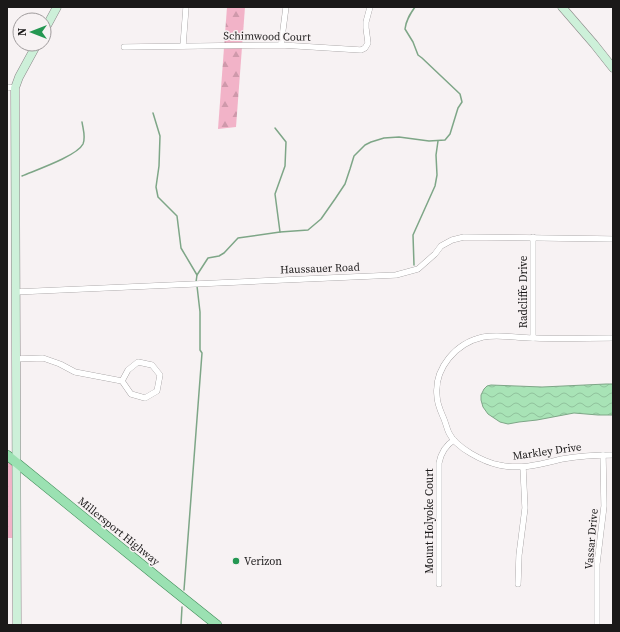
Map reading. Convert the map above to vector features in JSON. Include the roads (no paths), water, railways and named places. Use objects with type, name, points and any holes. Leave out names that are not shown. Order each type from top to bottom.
[{"type":"main road","name":"Millersport Highway","points":[[7,455],[217,625]]},
{"type":"street","points":[[52,16],[57,7]]},
{"type":"street","points":[[183,46],[186,7]]},
{"type":"street","points":[[281,45],[286,7]]},
{"type":"street","name":"Schimwood Court","points":[[124,47],[281,45],[361,50],[365,48],[368,43],[366,22],[370,7]]},
{"type":"street","points":[[562,7],[613,68]]},
{"type":"street","points":[[17,625],[15,292],[11,88],[33,52]]},
{"type":"street","name":"Haussauer Road","points":[[15,292],[396,275],[418,270],[435,254],[441,246],[452,240],[464,237],[613,239]]},
{"type":"street","name":"Radcliffe Drive","points":[[533,237],[533,338],[613,338]]},
{"type":"street","name":"Markley Drive","points":[[533,338],[502,336],[483,338],[461,347],[448,359],[443,366],[437,380],[436,387],[438,405],[454,440],[469,452],[487,462],[506,466],[523,467],[579,456],[613,455]]},
{"type":"street","points":[[15,359],[43,358],[60,364],[75,372],[122,381],[131,394],[145,398],[157,391],[160,375],[152,364],[138,362],[128,370],[122,381]]},
{"type":"street","name":"Mount Holyoke Court","points":[[439,584],[439,463],[442,453],[449,443],[454,440]]},
{"type":"street","name":"Vassar Drive","points":[[598,625],[597,564],[604,506],[603,455]]},
{"type":"street","points":[[518,584],[519,555],[525,508],[523,467]]},
{"type":"water","points":[[613,384],[613,415],[574,413],[508,424],[500,422],[488,414],[483,407],[481,400],[481,395],[484,389],[491,385],[542,387]]},
{"type":"waterway","points":[[196,282],[197,275],[208,258],[219,256],[224,253],[238,238],[308,230],[321,219],[335,199],[345,184],[354,156],[365,145],[384,138],[399,137],[429,141],[445,140],[450,134],[458,108],[462,102],[460,94],[418,55],[413,42],[405,29],[408,17],[415,7]]},
{"type":"waterway","points":[[153,113],[160,136],[159,166],[156,187],[158,197],[177,216],[181,248],[197,275]]},
{"type":"waterway","points":[[22,176],[65,158],[79,149],[83,144],[84,139],[82,122]]},
{"type":"waterway","points":[[275,128],[286,142],[285,166],[275,194],[280,232]]},
{"type":"waterway","points":[[414,265],[413,235],[435,186],[437,175],[436,155],[438,141]]},
{"type":"waterway","points":[[184,590],[202,353],[200,350],[200,312],[197,286]]},
{"type":"waterway","points":[[181,625],[182,607]]},
{"type":"place","name":"Verizon","points":[[236,561]]}]
